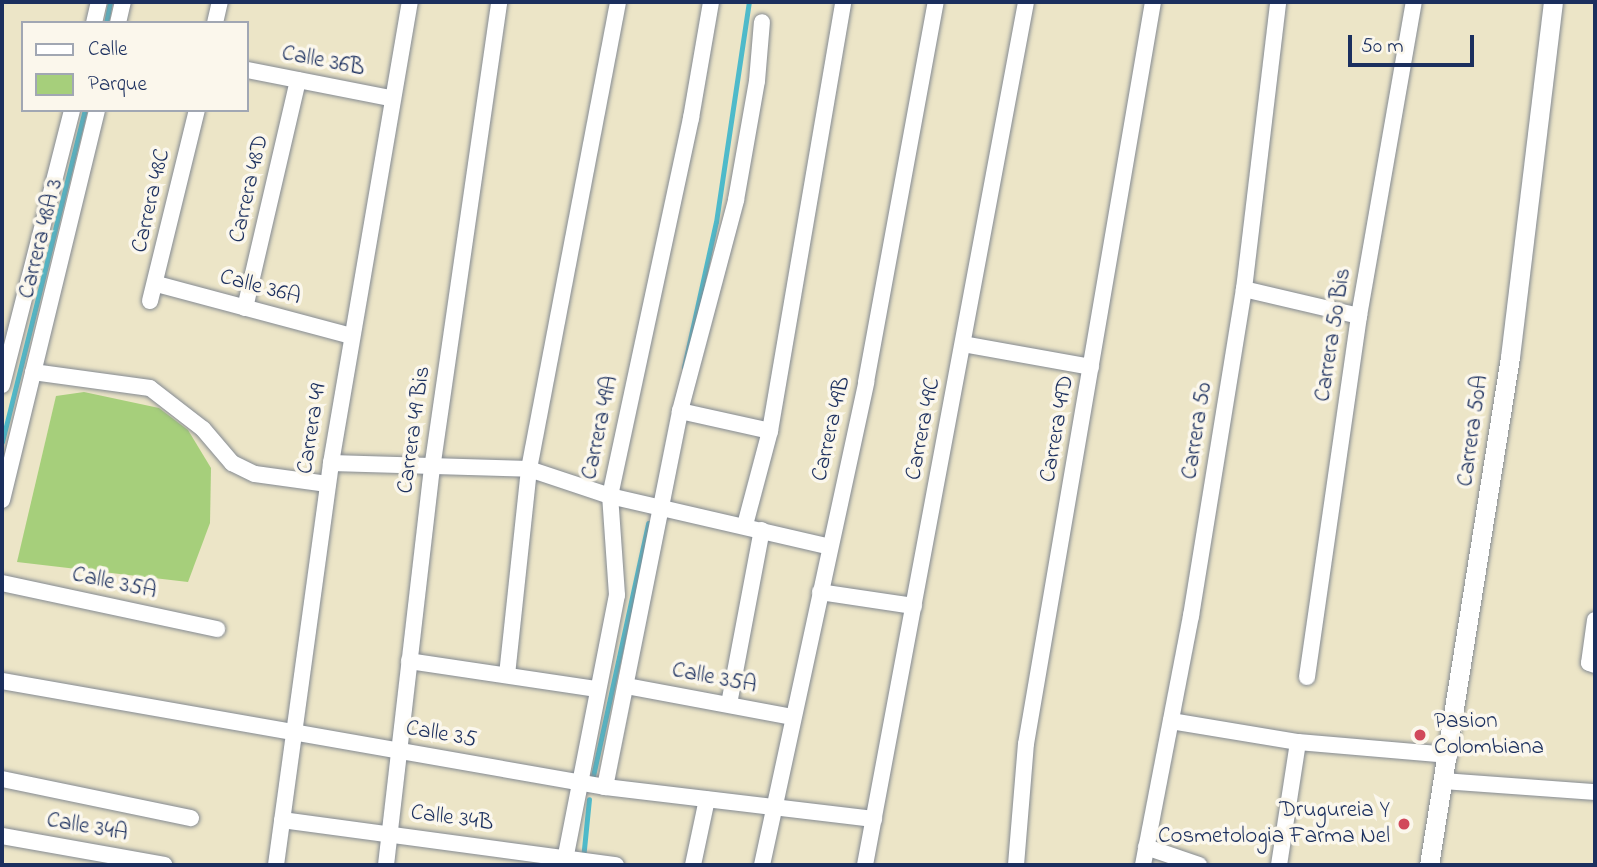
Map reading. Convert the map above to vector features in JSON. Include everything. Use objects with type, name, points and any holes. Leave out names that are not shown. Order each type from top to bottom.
[{"type":"street","points":[[94,21],[99,2]]},
{"type":"street","points":[[118,21],[123,2]]},
{"type":"street","points":[[215,21],[220,2]]},
{"type":"street","name":"Carrera 49","points":[[276,865],[327,484],[390,98],[410,2]]},
{"type":"street","name":"Carrera 49 Bis","points":[[386,865],[432,469],[499,2]]},
{"type":"street","points":[[507,675],[529,469],[618,2]]},
{"type":"street","name":"Carrera 49A","points":[[565,863],[578,781],[617,595],[610,496],[691,118],[710,2]]},
{"type":"street","points":[[745,525],[770,431],[843,2]]},
{"type":"street","name":"Carrera 49B","points":[[762,865],[820,592],[827,547],[866,382],[936,2]]},
{"type":"street","name":"Carrera 49C","points":[[865,865],[1026,2]]},
{"type":"street","name":"Carrera 49D","points":[[1016,865],[1026,744],[1153,2]]},
{"type":"street","name":"Carrera 50","points":[[1143,865],[1171,720],[1244,289],[1278,2]]},
{"type":"street","name":"Carrera 50 Bis","points":[[1307,677],[1359,316],[1414,2]]},
{"type":"street","name":"Carrera 50A","points":[[1429,865],[1449,755],[1510,357],[1553,2]]},
{"type":"street","points":[[605,787],[680,411],[736,201],[757,81],[762,22]]},
{"type":"street","name":"Calle 36B","points":[[248,70],[390,98]]},
{"type":"street","name":"Carrera 48D","points":[[245,308],[298,80]]},
{"type":"street","points":[[2,385],[71,112]]},
{"type":"street","name":"Carrera 48A 3","points":[[2,500],[97,112]]},
{"type":"street","name":"Carrera 48C","points":[[150,301],[157,284],[197,112]]},
{"type":"street","name":"Calle 36A","points":[[157,284],[351,336]]},
{"type":"street","points":[[1244,289],[1359,316]]},
{"type":"street","points":[[963,344],[1091,367]]},
{"type":"street","points":[[33,372],[150,388],[203,429],[232,463],[255,474],[327,484]]},
{"type":"street","points":[[680,411],[770,431]]},
{"type":"street","points":[[331,463],[432,469],[529,469],[662,510],[745,525],[827,547]]},
{"type":"street","points":[[729,704],[762,530]]},
{"type":"street","name":"Calle 35A","points":[[2,583],[217,629]]},
{"type":"street","points":[[820,592],[914,606]]},
{"type":"street","points":[[1595,620],[1589,663],[1595,665]]},
{"type":"street","points":[[409,661],[596,690]]},
{"type":"street","name":"Calle 35","points":[[2,681],[293,735],[398,750],[605,787],[874,819]]},
{"type":"street","name":"Calle 35A","points":[[627,686],[793,718]]},
{"type":"street","points":[[1171,720],[1298,742],[1449,755]]},
{"type":"street","points":[[1279,865],[1298,742]]},
{"type":"street","points":[[2,779],[191,818]]},
{"type":"street","points":[[1444,781],[1595,792]]},
{"type":"street","points":[[693,865],[707,799]]},
{"type":"street","name":"Calle 34B","points":[[282,820],[390,833],[565,863],[616,865]]},
{"type":"street","name":"Calle 34A","points":[[2,836],[164,865]]},
{"type":"street","points":[[1146,847],[1199,865]]},
{"type":"green space","points":[[84,392],[159,408],[188,430],[211,468],[210,523],[188,582],[17,562],[56,396]]},
{"type":"waterway","points":[[106,21],[110,2]]},
{"type":"waterway","points":[[684,367],[716,222],[749,2]]},
{"type":"waterway","points":[[2,442],[84,112]]},
{"type":"waterway","points":[[593,776],[648,523]]},
{"type":"waterway","points":[[583,859],[589,799]]},
{"type":"place","name":"Pasion Colombiana","points":[[1420,735]]},
{"type":"place","name":"Drugureia Y Cosmetologia Farma Nel","points":[[1404,824]]}]
